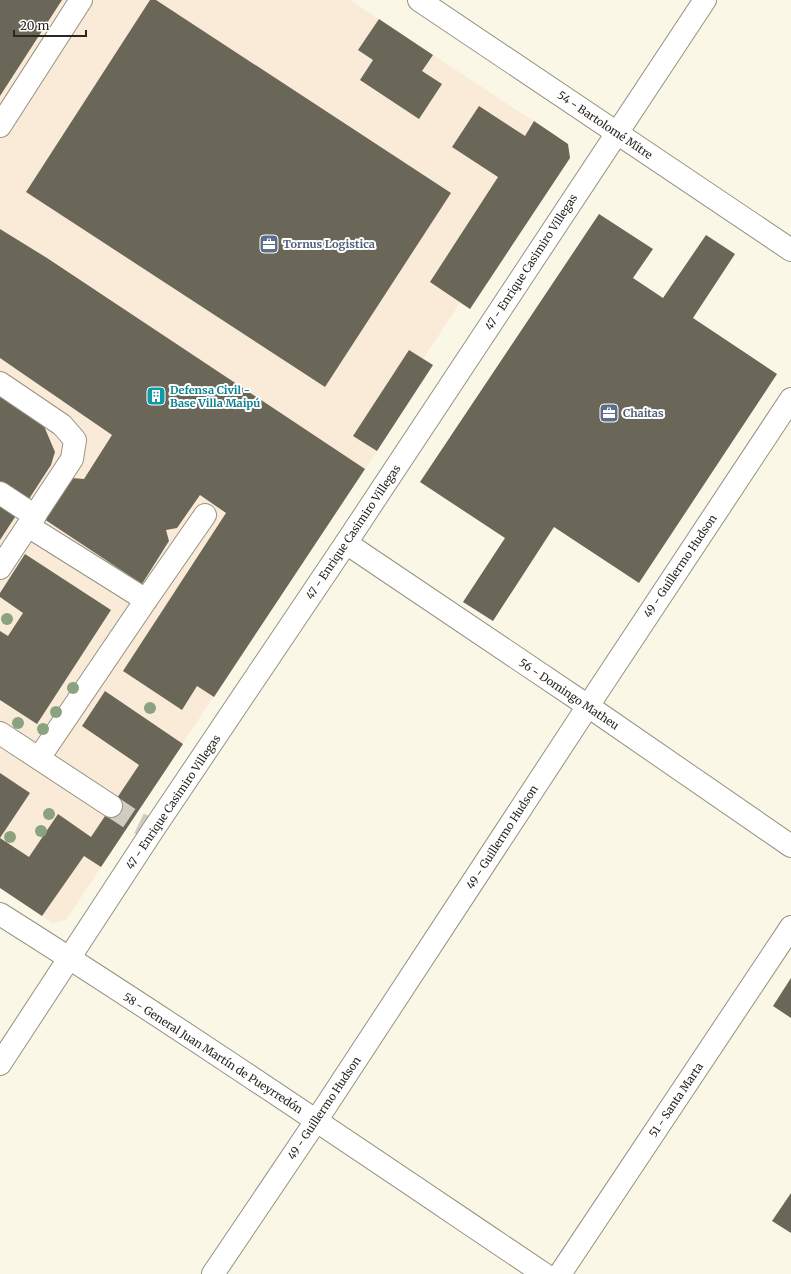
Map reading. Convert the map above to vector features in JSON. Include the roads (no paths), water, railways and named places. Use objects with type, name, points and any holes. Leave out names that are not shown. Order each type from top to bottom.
[{"type":"street","points":[[0,126],[80,0]]},
{"type":"street","name":"54 - Bartolomé Mitre","points":[[419,0],[791,250]]},
{"type":"street","name":"47 - Enrique Casimiro Villegas","points":[[0,1064],[153,830],[346,544],[705,0]]},
{"type":"street","points":[[0,383],[62,425],[75,440],[72,459],[0,568]]},
{"type":"street","name":"49 - Guillermo Hudson","points":[[213,1274],[316,1121],[791,400]]},
{"type":"street","points":[[0,493],[31,521],[146,600]]},
{"type":"street","points":[[39,758],[205,515]]},
{"type":"street","name":"56 - Domingo Matheu","points":[[346,544],[588,706],[791,846]]},
{"type":"street","points":[[0,733],[111,806]]},
{"type":"street","name":"58 - General Juan Martín de Pueyrredón","points":[[0,914],[316,1121],[544,1274]]},
{"type":"street","name":"51 - Santa Marta","points":[[560,1274],[791,927]]},
{"type":"tunnel","points":[[111,806],[132,820],[153,830]]},
{"type":"place","name":"Tornus Logistica","points":[[269,244]]},
{"type":"place","name":"Defensa Civil - Base Villa Maipú","points":[[156,396]]},
{"type":"place","name":"Chaitas","points":[[609,413]]}]
